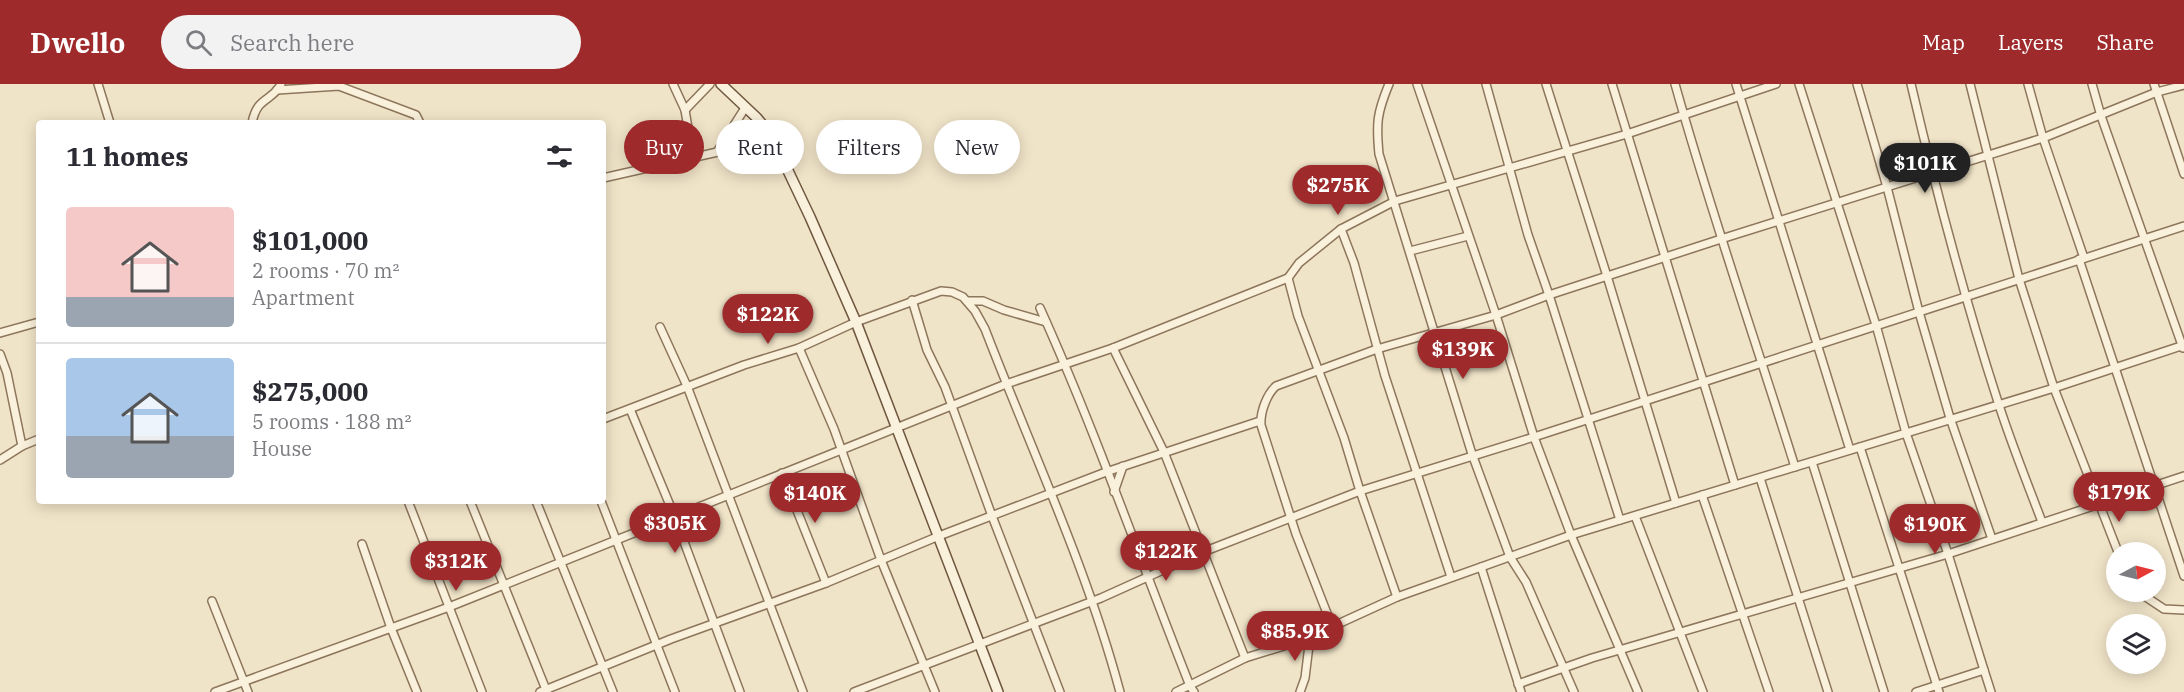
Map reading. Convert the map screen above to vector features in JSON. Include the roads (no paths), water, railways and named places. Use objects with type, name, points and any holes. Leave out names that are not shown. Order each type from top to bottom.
[{"type":"main road","points":[[724,85],[757,120]]},
{"type":"main road","points":[[790,174],[856,322],[998,692]]},
{"type":"street","points":[[98,84],[109,120]]},
{"type":"street","points":[[673,84],[685,110],[687,120]]},
{"type":"street","points":[[685,110],[710,84]]},
{"type":"street","points":[[1389,84],[1380,106],[1377,124],[1379,154],[1472,454],[1510,557],[1526,582],[1574,692]]},
{"type":"street","points":[[1417,84],[1496,315],[1534,437],[1571,535],[1638,692]]},
{"type":"street","points":[[1486,84],[1508,168],[1620,520]]},
{"type":"street","points":[[1546,84],[1676,503]]},
{"type":"street","points":[[1612,84],[1735,485]]},
{"type":"street","points":[[1675,84],[1721,239],[1795,467]]},
{"type":"street","points":[[1736,84],[1850,450]]},
{"type":"street","points":[[214,692],[448,607],[1006,384],[1113,348],[1288,278],[1299,263],[1341,229],[1395,201],[1627,134],[1776,84]]},
{"type":"street","points":[[1799,84],[1876,326],[1906,433],[1948,554],[1991,692]]},
{"type":"street","points":[[1857,84],[1950,418],[1992,539]]},
{"type":"street","points":[[1911,84],[1965,296],[1998,404],[2042,522]]},
{"type":"street","points":[[1970,84],[2019,279],[2054,388],[2114,542]]},
{"type":"street","points":[[2028,84],[2115,368],[2184,576]]},
{"type":"street","points":[[1176,692],[1192,689],[1245,658],[1310,637],[1397,597],[1571,535],[2184,347],[2144,239],[2092,84]]},
{"type":"street","points":[[2154,84],[2184,174]]},
{"type":"street","points":[[1332,626],[1291,517],[1260,421],[1273,388],[1377,349],[1496,315],[1721,239],[2043,138],[2157,92],[2184,85]]},
{"type":"street","points":[[253,120],[258,105],[279,87],[339,86],[416,114],[419,120]]},
{"type":"street","points":[[737,120],[745,108]]},
{"type":"street","points":[[606,177],[624,173]]},
{"type":"street","points":[[854,692],[874,688],[925,665],[1091,602],[1203,552],[1360,491],[1472,454],[1534,437],[2184,226]]},
{"type":"street","points":[[1341,229],[1367,305],[1377,349],[1451,577]]},
{"type":"street","points":[[1410,251],[1468,236]]},
{"type":"street","points":[[1288,278],[1298,316],[1344,438],[1397,597]]},
{"type":"street","points":[[606,418],[744,365],[799,348],[912,300],[941,291],[952,292],[963,297],[975,311],[985,329],[1091,602],[1109,651],[1119,692]]},
{"type":"street","points":[[912,300],[927,350],[940,374],[1060,692]]},
{"type":"street","points":[[967,301],[983,301],[1004,310],[1047,322]]},
{"type":"street","points":[[1040,308],[1065,363],[1192,689]]},
{"type":"street","points":[[0,333],[36,323]]},
{"type":"street","points":[[660,327],[687,386],[803,692]]},
{"type":"street","points":[[799,348],[842,450],[881,560],[935,692]]},
{"type":"street","points":[[1113,348],[1164,452],[1245,658]]},
{"type":"street","points":[[0,354],[7,373],[22,446]]},
{"type":"street","points":[[630,409],[674,515],[740,692]]},
{"type":"street","points":[[471,504],[544,691],[658,644],[826,583],[1049,493],[1260,421]]},
{"type":"street","points":[[0,460],[36,440]]},
{"type":"street","points":[[1860,447],[1938,688]]},
{"type":"street","points":[[1812,462],[1884,692]]},
{"type":"street","points":[[1114,493],[1123,466]]},
{"type":"street","points":[[782,473],[826,583]]},
{"type":"street","points":[[1518,684],[1564,667],[1948,554],[2184,476]]},
{"type":"street","points":[[1760,477],[1828,692]]},
{"type":"street","points":[[1702,495],[1769,692]]},
{"type":"street","points":[[409,504],[482,692]]},
{"type":"street","points":[[537,504],[613,692]]},
{"type":"street","points":[[602,504],[675,692]]},
{"type":"street","points":[[1635,516],[1703,692]]},
{"type":"street","points":[[362,543],[391,628],[417,692]]},
{"type":"street","points":[[1481,567],[1521,692]]},
{"type":"street","points":[[212,601],[248,692]]},
{"type":"street","points":[[2154,602],[2164,609],[2184,610]]},
{"type":"street","points":[[1300,692],[1305,678],[1310,637]]},
{"type":"street","points":[[1916,692],[1938,688],[1984,670]]}]
